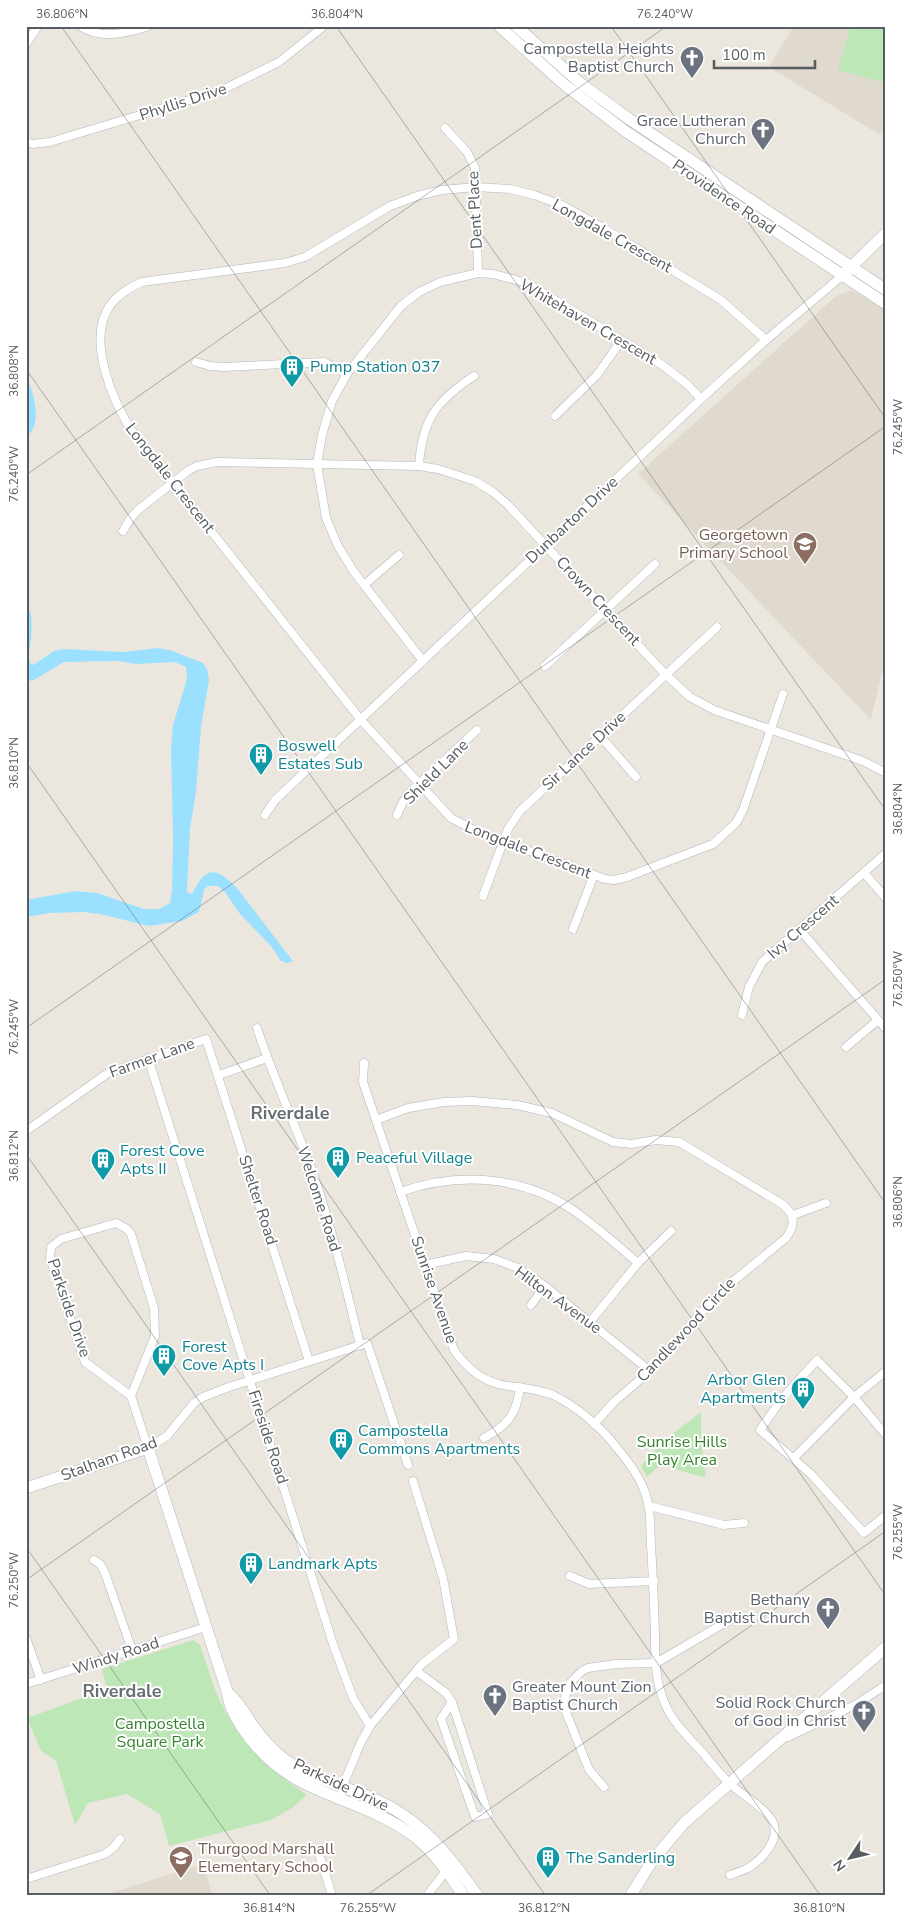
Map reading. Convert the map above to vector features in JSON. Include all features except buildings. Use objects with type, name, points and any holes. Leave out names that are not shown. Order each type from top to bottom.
[{"type":"main road","name":"Providence Road","points":[[499,26],[566,86],[605,116],[886,304]]},
{"type":"main road","name":"Providence Road","points":[[516,26],[570,74],[629,119],[850,268],[886,290]]},
{"type":"main road","name":"Dunbarton Drive","points":[[842,276],[886,233]]},
{"type":"main road","name":"Stalham Road","points":[[26,1488],[148,1448]]},
{"type":"main road","name":"Parkside Drive","points":[[148,1448],[229,1694],[237,1700],[254,1728],[280,1755],[299,1768],[324,1781],[340,1793],[374,1799],[402,1814],[430,1836],[450,1866],[463,1895]]},
{"type":"main road","points":[[631,1895],[652,1861],[674,1833],[728,1783],[886,1647]]},
{"type":"main road","name":"Parkside Drive","points":[[450,1866],[478,1895]]},
{"type":"street","points":[[26,44],[38,26]]},
{"type":"street","points":[[80,26],[94,32],[115,34],[149,26]]},
{"type":"street","name":"Phyllis Drive","points":[[27,143],[42,144],[72,137],[220,91],[279,62],[324,26]]},
{"type":"street","name":"Dent Place","points":[[445,128],[466,152],[475,168],[478,273]]},
{"type":"street","name":"Longdale Crescent","points":[[766,340],[741,316],[700,286],[562,206],[534,195],[510,189],[476,187],[442,190],[417,196],[390,206],[305,257],[285,263],[142,282],[130,287],[111,304],[105,314],[101,331],[103,356],[109,383],[123,418],[361,720],[447,814],[459,823],[504,842],[594,875],[614,880],[627,877],[714,844],[736,823],[743,810],[783,694]]},
{"type":"street","name":"Whitehaven Crescent","points":[[423,661],[364,585],[345,558],[331,533],[326,518],[317,464],[322,435],[332,401],[347,374],[401,306],[420,292],[440,282],[478,273],[493,274],[527,284],[672,372],[701,399]]},
{"type":"street","name":"Dunbarton Drive","points":[[265,815],[275,800],[701,399],[766,340],[842,276]]},
{"type":"street","points":[[555,416],[598,375],[621,340]]},
{"type":"street","points":[[196,362],[224,367],[324,362],[347,374]]},
{"type":"street","points":[[419,466],[421,445],[432,414],[443,399],[474,376]]},
{"type":"street","name":"Crown Crescent","points":[[123,531],[138,510],[189,470],[212,463],[419,466],[438,469],[476,481],[508,505],[606,608],[665,674],[690,697],[714,710],[863,761],[886,773]]},
{"type":"street","points":[[364,585],[399,555]]},
{"type":"street","points":[[545,666],[655,564]]},
{"type":"street","name":"Sir Lance Drive","points":[[483,896],[514,820],[527,804],[717,627]]},
{"type":"street","name":"Shield Lane","points":[[398,816],[403,802],[477,730]]},
{"type":"street","points":[[601,736],[636,777]]},
{"type":"street","name":"Ivy Crescent","points":[[742,1015],[749,987],[762,962],[886,853]]},
{"type":"street","points":[[864,873],[886,898]]},
{"type":"street","points":[[573,929],[594,875]]},
{"type":"street","points":[[800,930],[886,1030]]},
{"type":"street","points":[[846,1047],[877,1021]]},
{"type":"street","name":"Welcome Road","points":[[257,1028],[312,1173],[330,1227],[360,1345]]},
{"type":"street","name":"Farmer Lane","points":[[26,1131],[101,1077],[119,1068],[206,1039]]},
{"type":"street","name":"Shelter Road","points":[[206,1039],[309,1361]]},
{"type":"street","name":"Fireside Road","points":[[148,1058],[334,1644],[353,1698],[370,1726]]},
{"type":"street","points":[[219,1075],[267,1058]]},
{"type":"street","name":"Sunrise Avenue","points":[[364,1063],[363,1082],[454,1350],[461,1360],[478,1376],[507,1386],[552,1395],[594,1424],[616,1447],[632,1468],[644,1491],[649,1506],[654,1581],[656,1663],[659,1687],[666,1706],[684,1732],[728,1783],[762,1810],[771,1819],[774,1828],[775,1836],[772,1844],[762,1856],[748,1868],[730,1876]]},
{"type":"street","points":[[376,1120],[408,1108],[444,1102],[501,1102],[552,1113],[613,1142],[630,1144],[656,1140],[679,1142],[782,1204],[793,1215],[826,1203]]},
{"type":"street","points":[[400,1192],[434,1182],[468,1179],[505,1182],[521,1186],[547,1195],[571,1209],[638,1263]]},
{"type":"street","name":"Candlewood Circle","points":[[594,1424],[615,1401],[650,1372],[714,1299],[739,1275],[786,1238],[794,1223],[793,1215]]},
{"type":"street","name":"Parkside Drive","points":[[131,1396],[156,1336],[155,1317],[131,1234],[122,1225],[110,1224],[60,1239],[51,1247],[50,1258],[85,1362],[131,1396],[148,1448]]},
{"type":"street","points":[[590,1322],[638,1263],[671,1232]]},
{"type":"street","name":"Hilton Avenue","points":[[425,1265],[466,1256],[494,1259],[518,1268],[546,1286],[650,1372]]},
{"type":"street","points":[[531,1305],[546,1286]]},
{"type":"street","points":[[360,1345],[367,1343],[408,1465]]},
{"type":"street","name":"Stalham Road","points":[[148,1448],[167,1436],[194,1403],[203,1397],[360,1345]]},
{"type":"street","points":[[886,1435],[854,1398],[817,1360],[781,1400],[760,1430],[794,1458],[864,1533],[886,1514]]},
{"type":"street","points":[[794,1458],[854,1398],[886,1371]]},
{"type":"street","points":[[484,1438],[505,1424],[518,1403],[520,1388]]},
{"type":"street","points":[[340,1793],[361,1742],[370,1726],[416,1671],[454,1639],[443,1578],[413,1481]]},
{"type":"street","points":[[649,1506],[724,1524],[744,1523]]},
{"type":"street","points":[[94,1560],[101,1565],[105,1573],[132,1650]]},
{"type":"street","points":[[570,1576],[589,1584],[654,1581]]},
{"type":"street","points":[[604,1787],[589,1770],[566,1712],[565,1697],[576,1676],[588,1668],[616,1664],[656,1663],[734,1618]]},
{"type":"street","name":"Windy Road","points":[[26,1684],[206,1627]]},
{"type":"street","points":[[26,1638],[41,1680]]},
{"type":"street","points":[[416,1671],[446,1693],[452,1702],[488,1814],[475,1817],[441,1719],[452,1702]]},
{"type":"street","points":[[777,1742],[841,1712],[886,1685]]},
{"type":"street","points":[[26,1879],[105,1854],[120,1839]]},
{"type":"street","points":[[318,1851],[332,1895]]},
{"type":"street","points":[[429,1893],[450,1866]]},
{"type":"shaded area","points":[[794,26],[886,26],[886,128],[880,135],[769,67]]},
{"type":"shaded area","name":"Georgetown Primary School","points":[[851,290],[886,310],[886,655],[871,720],[638,474],[836,296]]},
{"type":"shaded area","name":"Thurgood Marshall Elementary School","points":[[204,1864],[212,1895],[103,1895]]},
{"type":"green space","points":[[851,26],[886,26],[886,83],[838,70]]},
{"type":"green space","name":"Sunrise Hills Play Area","points":[[701,1412],[701,1443],[706,1476],[702,1477],[660,1465],[647,1477],[641,1466],[661,1443]]},
{"type":"green space","name":"Campostella Square Park","points":[[193,1640],[200,1645],[221,1703],[238,1730],[258,1754],[307,1795],[292,1808],[271,1820],[169,1846],[160,1814],[127,1794],[88,1803],[75,1825],[56,1761],[41,1751],[27,1718],[107,1689],[102,1669]]},
{"type":"water","points":[[26,374],[34,398],[36,416],[32,431],[26,437]]},
{"type":"water","points":[[26,604],[32,622],[29,657],[30,663],[33,665],[54,651],[64,649],[123,652],[157,648],[170,650],[203,663],[207,669],[209,680],[201,727],[196,792],[190,829],[187,892],[192,894],[202,878],[207,874],[212,872],[223,876],[237,888],[293,961],[287,963],[281,961],[271,946],[240,914],[225,892],[218,886],[208,886],[204,890],[199,912],[182,921],[149,926],[100,914],[83,912],[50,913],[26,917],[26,900],[75,891],[97,893],[144,909],[159,909],[170,903],[173,839],[171,749],[173,725],[187,679],[186,667],[175,662],[136,664],[118,661],[64,662],[32,681],[26,679]]},
{"type":"place","name":"Campostella Heights Baptist Church","points":[[692,79]]},
{"type":"place","name":"Grace Lutheran Church","points":[[763,151]]},
{"type":"place","name":"Pump Station 037","points":[[292,388]]},
{"type":"place","name":"Georgetown Primary School","points":[[805,565]]},
{"type":"place","name":"Boswell Estates Sub","points":[[261,776]]},
{"type":"place","name":"Peaceful Village","points":[[338,1179]]},
{"type":"place","name":"Forest Cove Apts II","points":[[103,1181]]},
{"type":"place","name":"Forest Cove Apts I","points":[[164,1377]]},
{"type":"place","name":"Arbor Glen Apartments","points":[[803,1410]]},
{"type":"place","name":"Campostella Commons Apartments","points":[[341,1461]]},
{"type":"place","name":"Landmark Apts","points":[[251,1585]]},
{"type":"place","name":"Bethany Baptist Church","points":[[828,1630]]},
{"type":"place","name":"Greater Mount Zion Baptist Church","points":[[495,1717]]},
{"type":"place","name":"Solid Rock Church of God in Christ","points":[[864,1733]]},
{"type":"place","name":"Thurgood Marshall Elementary School","points":[[181,1879]]},
{"type":"place","name":"The Sanderling","points":[[548,1879]]},
{"type":"district","name":"Riverdale","points":[[290,1113]]},
{"type":"district","name":"Riverdale","points":[[122,1691]]}]
